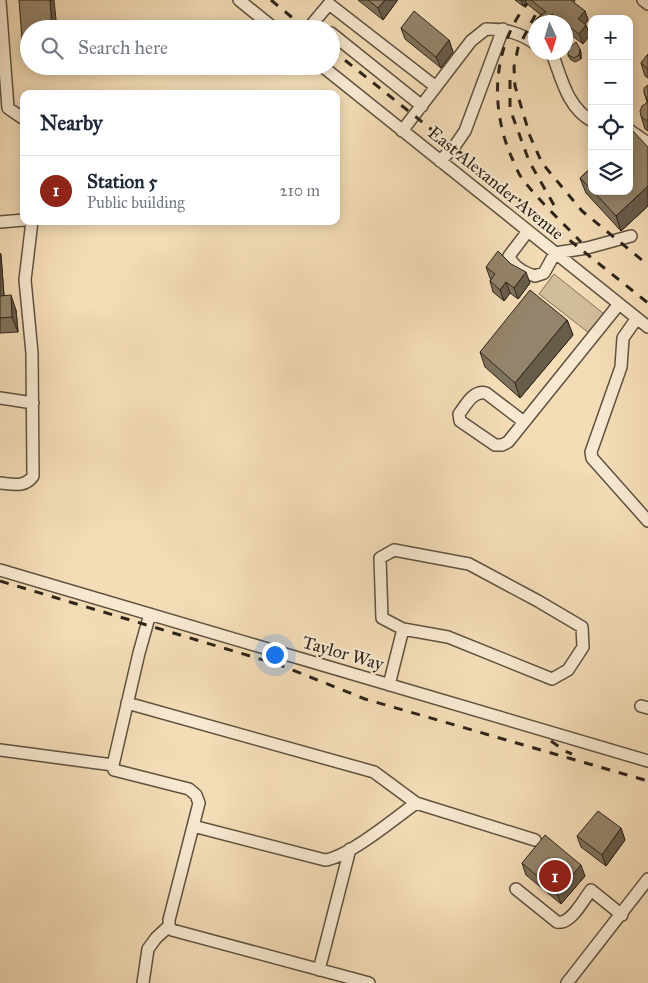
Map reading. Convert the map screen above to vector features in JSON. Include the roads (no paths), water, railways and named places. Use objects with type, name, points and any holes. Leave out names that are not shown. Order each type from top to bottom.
[{"type":"street","points":[[239,0],[264,20]]},
{"type":"street","points":[[643,0],[648,4]]},
{"type":"street","points":[[0,1],[8,108],[20,117]]},
{"type":"street","points":[[315,20],[328,4],[436,87]]},
{"type":"street","points":[[402,131],[471,41],[486,28],[503,29],[528,39]]},
{"type":"street","points":[[440,161],[454,147],[465,131],[503,29]]},
{"type":"street","points":[[340,40],[422,106]]},
{"type":"street","points":[[554,60],[567,96],[582,116],[588,119]]},
{"type":"street","name":"East Alexander Avenue","points":[[333,75],[648,327]]},
{"type":"street","points":[[633,133],[648,143]]},
{"type":"street","points":[[0,222],[20,220]]},
{"type":"street","points":[[0,482],[20,484],[29,481],[33,476],[32,353],[25,280],[32,225]]},
{"type":"street","points":[[528,231],[509,256],[512,263],[527,273],[536,276],[544,273],[555,253],[587,248],[632,236]]},
{"type":"street","points":[[524,422],[486,393],[480,391],[475,394],[459,414],[460,421],[495,445],[502,445],[508,442],[619,304]]},
{"type":"street","points":[[636,318],[623,338],[621,367],[591,452],[592,458],[648,521]]},
{"type":"street","points":[[0,398],[33,403]]},
{"type":"street","points":[[394,550],[469,564],[538,600],[582,627],[583,647],[568,670],[552,679],[448,637],[403,628],[382,618],[380,558],[394,550]]},
{"type":"street","name":"Taylor Way","points":[[0,570],[648,761]]},
{"type":"street","points":[[150,614],[113,765],[114,770],[189,789],[196,795],[199,803],[169,926],[172,930],[368,983]]},
{"type":"street","points":[[389,685],[403,628]]},
{"type":"street","points":[[127,702],[374,772],[416,803],[535,840]]},
{"type":"street","points":[[0,750],[113,765]]},
{"type":"street","points":[[193,826],[325,860],[334,859],[350,849],[416,803]]},
{"type":"street","points":[[318,970],[350,849]]},
{"type":"street","points":[[567,983],[622,915],[648,879]]},
{"type":"street","points":[[516,889],[556,922],[570,918],[590,890],[622,915]]},
{"type":"street","points":[[143,983],[148,950],[156,938],[169,926]]},
{"type":"railway","points":[[271,0],[295,20]]},
{"type":"railway","points":[[530,0],[508,36],[502,55],[498,75],[499,116],[511,156],[521,177],[542,202],[581,242]]},
{"type":"railway","points":[[545,0],[518,48],[514,67],[515,86],[530,136],[542,163],[582,211],[648,265]]},
{"type":"railway","points":[[340,56],[648,303]]},
{"type":"railway","points":[[510,80],[510,109],[529,161],[555,207]]},
{"type":"railway","points":[[0,581],[280,665],[365,699],[648,781]]},
{"type":"railway","points":[[551,741],[572,754]]},
{"type":"place","name":"Station 5","points":[[555,876]]}]
